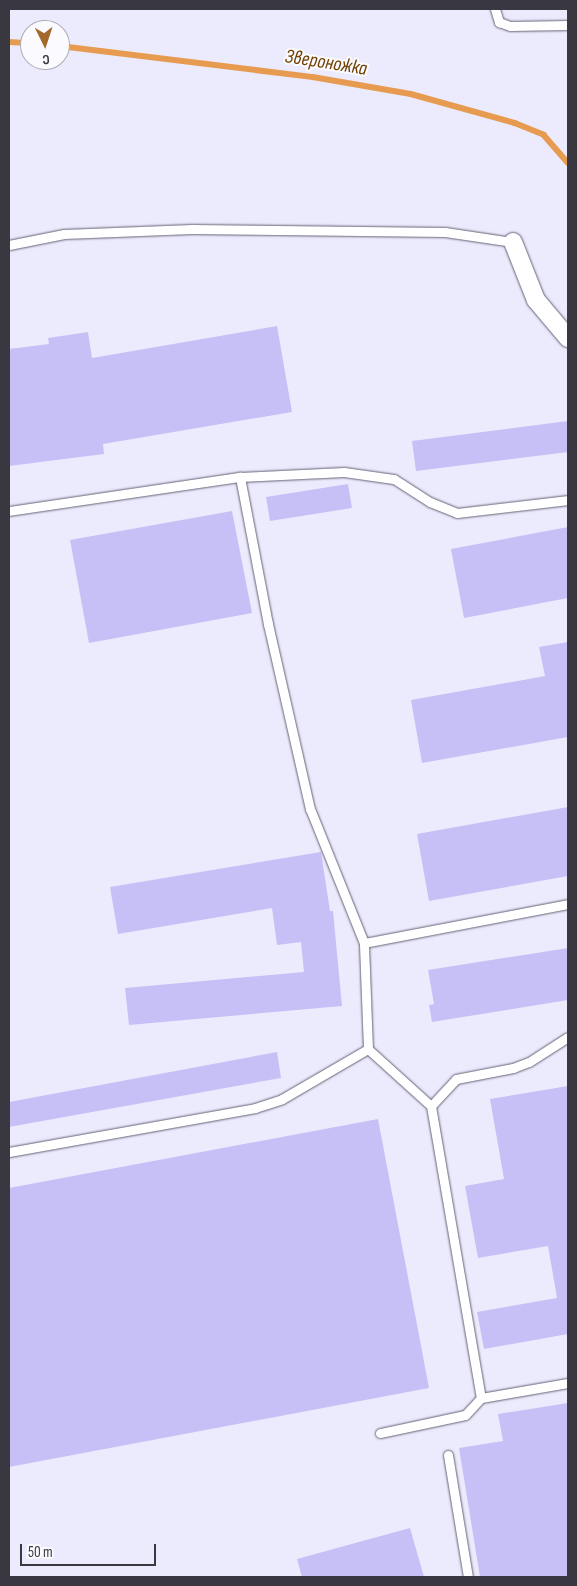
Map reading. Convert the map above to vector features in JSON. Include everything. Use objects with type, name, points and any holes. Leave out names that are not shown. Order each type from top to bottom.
[{"type":"street","points":[[513,242],[536,300],[568,338]]},
{"type":"lane","points":[[495,9],[499,22],[510,26],[568,24]]},
{"type":"lane","points":[[9,245],[64,234],[184,230],[445,232],[513,242]]},
{"type":"lane","points":[[9,511],[240,477],[344,472],[394,479],[430,502],[457,513],[568,500]]},
{"type":"lane","points":[[240,477],[268,624],[310,809],[364,943],[368,1049],[431,1106],[481,1398]]},
{"type":"lane","points":[[364,943],[568,904]]},
{"type":"lane","points":[[431,1106],[456,1079],[512,1068],[568,1037]]},
{"type":"lane","points":[[9,1152],[255,1108],[282,1099],[368,1049]]},
{"type":"lane","points":[[380,1433],[465,1415],[481,1398],[568,1383]]},
{"type":"lane","points":[[448,1455],[468,1577]]},
{"type":"building","points":[[277,326],[292,412],[103,444],[104,454],[9,466],[9,349],[49,344],[48,338],[88,332],[92,358]]},
{"type":"building","points":[[568,421],[568,452],[416,471],[412,441]]},
{"type":"building","points":[[348,484],[352,508],[270,521],[266,497]]},
{"type":"building","points":[[232,511],[252,613],[89,643],[70,540]]},
{"type":"building","points":[[568,527],[568,598],[464,618],[451,549]]},
{"type":"building","points":[[568,642],[568,737],[422,763],[411,700],[545,676],[539,647]]},
{"type":"building","points":[[568,807],[568,876],[429,901],[417,834]]},
{"type":"building","points":[[321,852],[330,911],[333,911],[342,1006],[129,1025],[125,988],[304,972],[301,942],[277,945],[272,908],[118,934],[110,887]]},
{"type":"building","points":[[568,948],[568,1000],[432,1022],[429,1005],[434,1004],[428,970]]},
{"type":"building","points":[[277,1052],[281,1078],[9,1127],[9,1102]]},
{"type":"building","points":[[568,1086],[568,1334],[484,1349],[477,1312],[557,1298],[548,1246],[478,1258],[465,1186],[504,1179],[490,1099]]},
{"type":"building","points":[[378,1119],[429,1388],[9,1467],[9,1188]]},
{"type":"building","points":[[568,1403],[568,1577],[480,1577],[459,1448],[503,1441],[498,1414]]},
{"type":"building","points":[[410,1528],[424,1577],[302,1577],[297,1559]]},
{"type":"waterway","name":"Звероножка","points":[[9,42],[20,43]]},
{"type":"waterway","name":"Звероножка","points":[[70,47],[313,77],[411,94],[515,123],[544,135],[568,163]]}]
